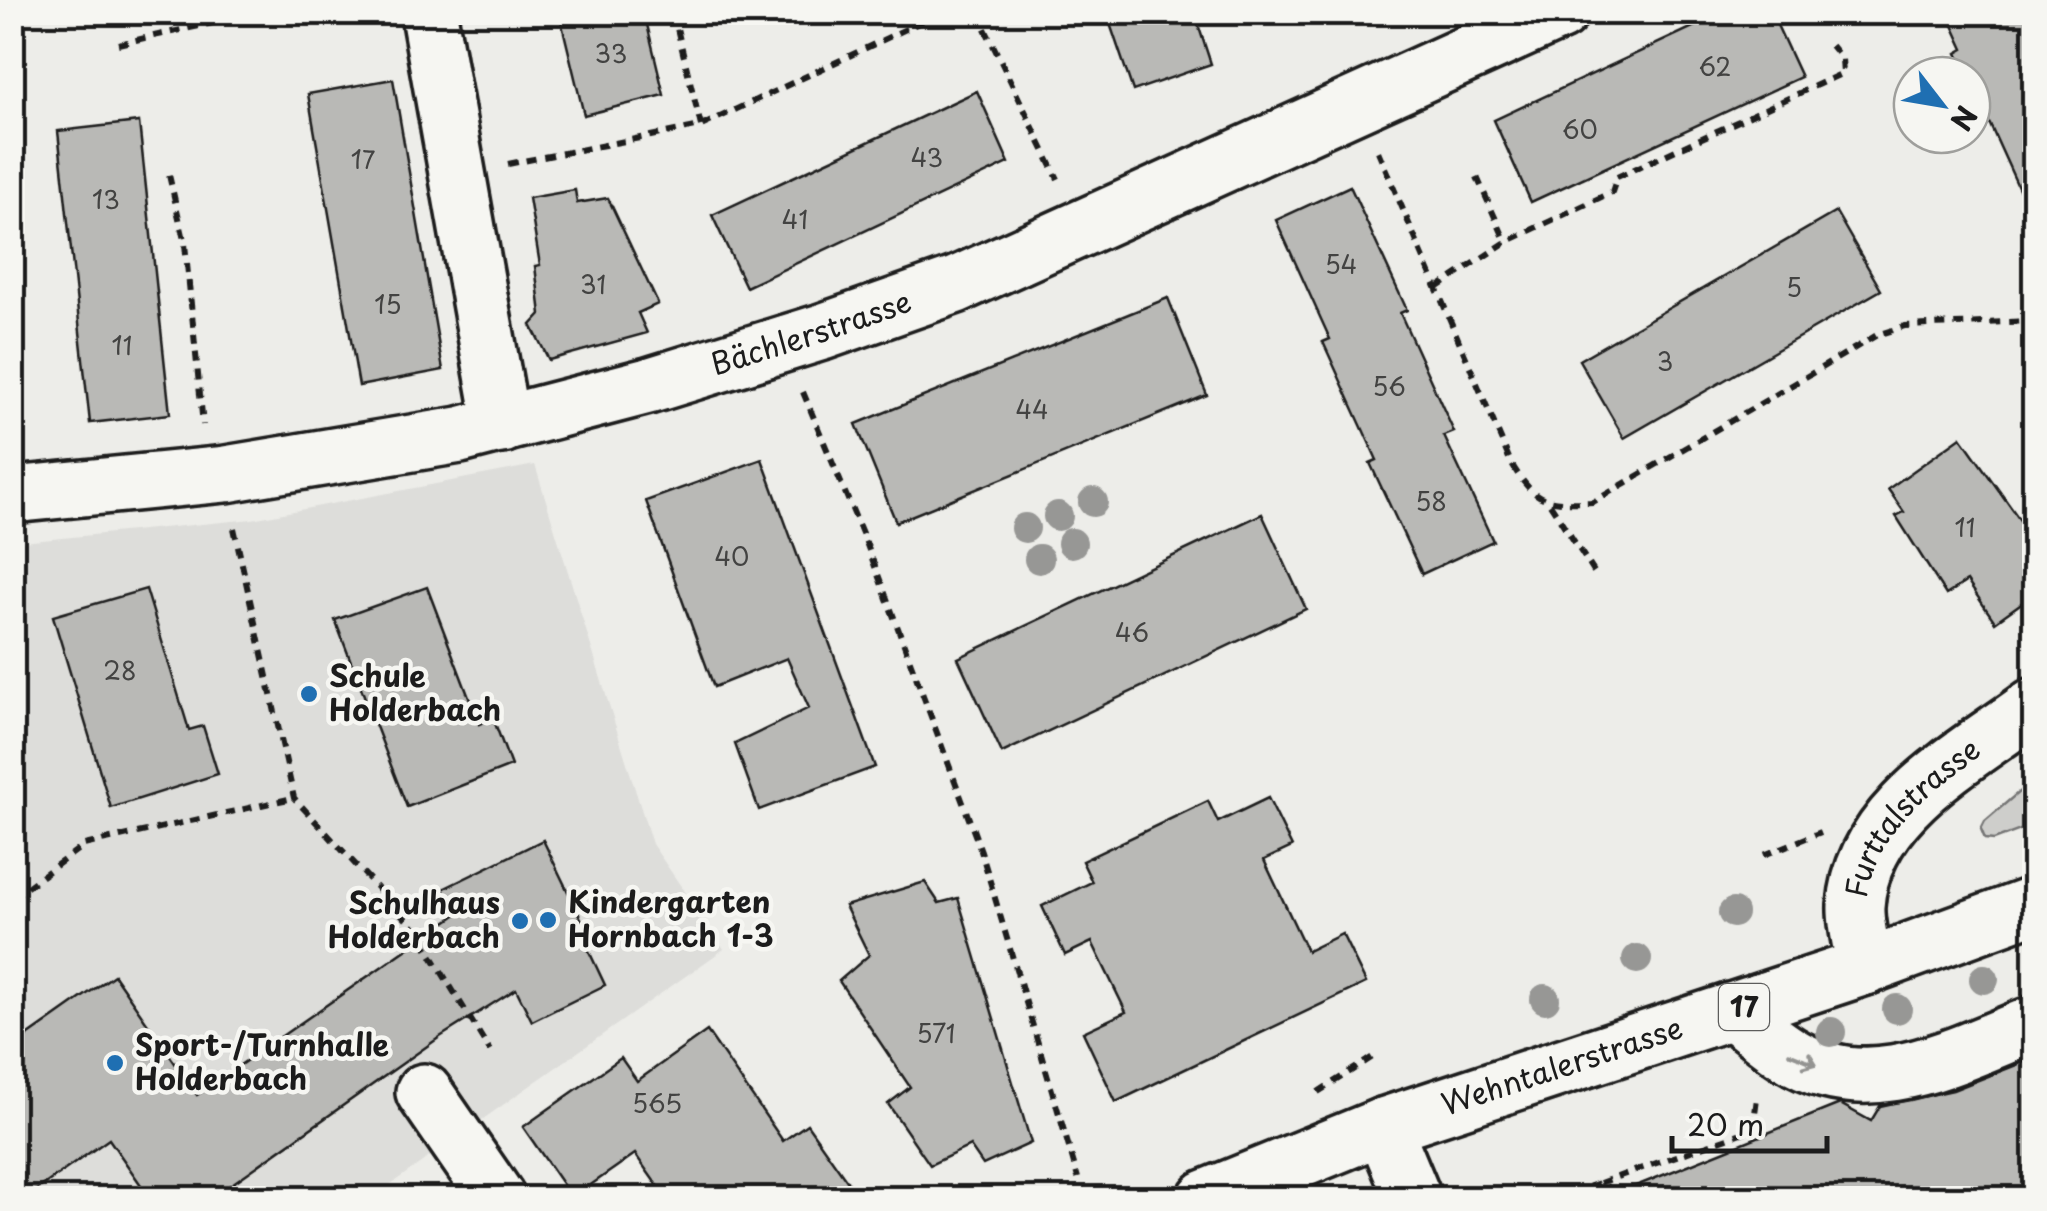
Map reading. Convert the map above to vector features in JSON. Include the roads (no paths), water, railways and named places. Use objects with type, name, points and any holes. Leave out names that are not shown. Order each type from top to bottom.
[{"type":"street","name":"Bächlerstrasse","points":[[12,494],[226,474],[502,425],[804,338],[956,284],[1560,12]]},
{"type":"street","points":[[429,14],[502,425]]},
{"type":"street","name":"Furttalstrasse","points":[[1865,967],[1856,907],[1864,873],[1882,832],[1914,795],[2034,706]]},
{"type":"street","name":"Wehntalerstrasse","points":[[1206,1198],[1383,1126],[1865,967],[2034,905]]},
{"type":"street","points":[[1732,1011],[1791,1056],[1843,1074],[1886,1077],[2034,1024]]},
{"type":"street","points":[[424,1092],[497,1198]]},
{"type":"street","points":[[1383,1126],[1413,1198]]},
{"type":"place","name":"Schule Holderbach","points":[[309,694]]},
{"type":"place","name":"Kindergarten Hornbach 1-3","points":[[548,920]]},
{"type":"place","name":"Schulhaus Holderbach","points":[[520,921]]},
{"type":"place","name":"Sport-/Turnhalle Holderbach","points":[[115,1063]]}]
